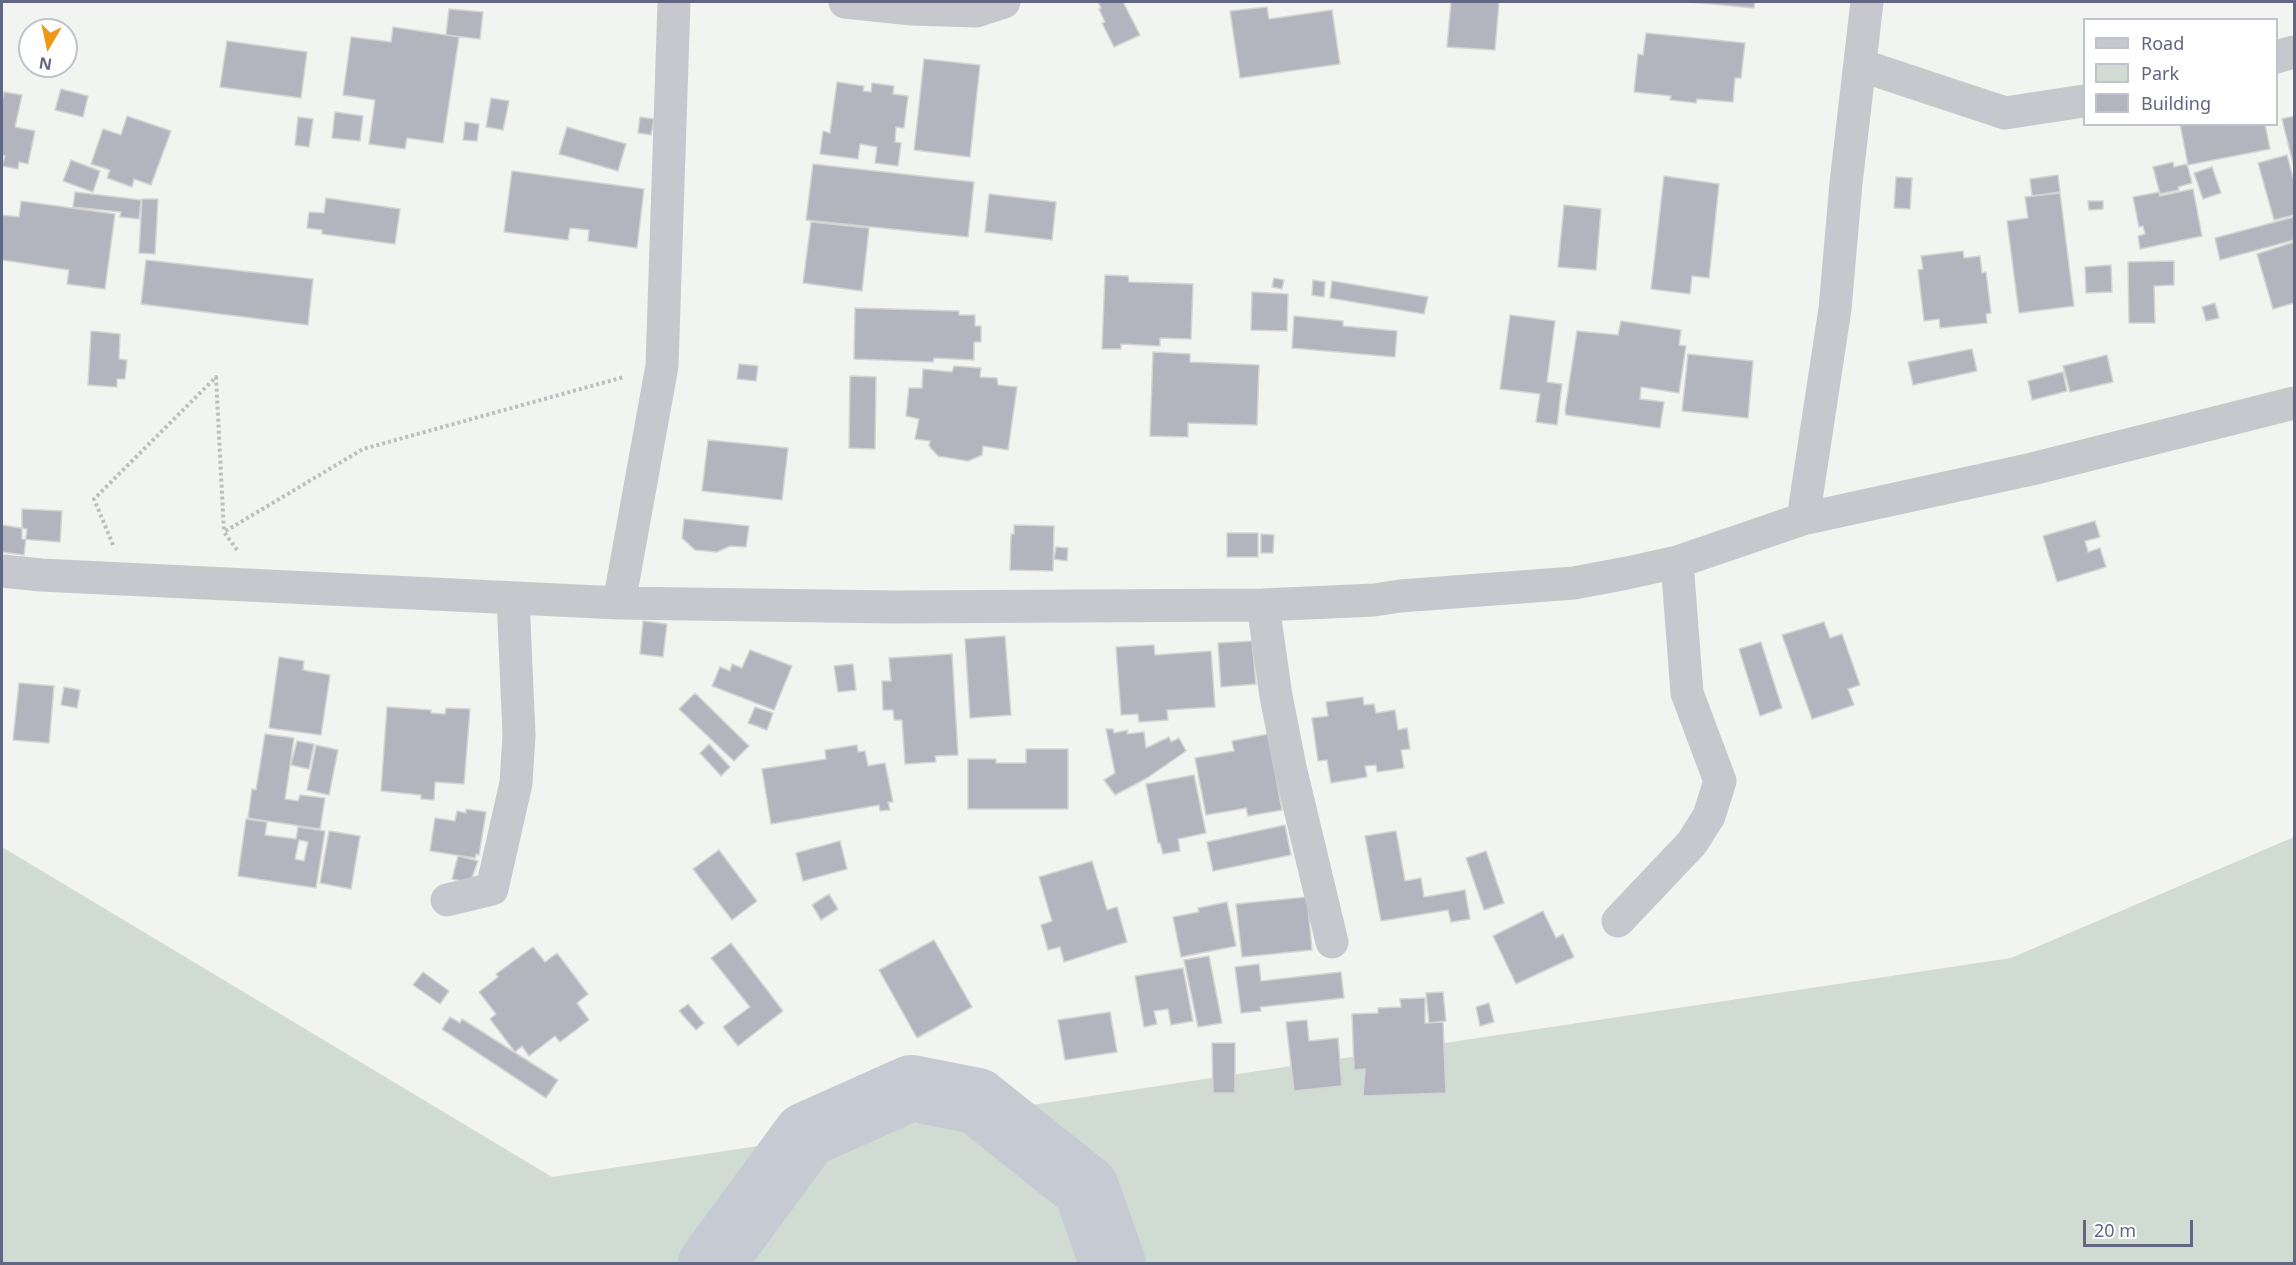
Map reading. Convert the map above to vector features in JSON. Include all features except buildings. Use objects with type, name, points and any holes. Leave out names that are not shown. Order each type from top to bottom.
[{"type":"street","points":[[619,603],[662,366],[674,2]]},
{"type":"street","points":[[845,2],[912,9],[976,11],[1004,2]]},
{"type":"street","points":[[1803,519],[1835,309],[1867,2]]},
{"type":"street","points":[[2278,57],[2295,52]]},
{"type":"street","points":[[1860,65],[2005,113],[2083,101]]},
{"type":"street","points":[[2,571],[41,575],[619,603],[895,607],[1263,605],[1374,600],[1574,583],[1677,562],[1803,519],[2032,469],[2295,403]]},
{"type":"street","points":[[1618,921],[1692,843],[1709,816],[1720,781],[1688,693],[1677,562]]},
{"type":"street","points":[[447,900],[492,889],[516,783],[519,735],[513,597]]},
{"type":"street","points":[[1263,605],[1286,747],[1332,942]]},
{"type":"path","points":[[224,532],[363,449],[662,366]]},
{"type":"path","points":[[128,579],[94,500],[216,377],[224,532],[261,586]]},
{"type":"green space","points":[[2294,837],[2294,1263],[2,1263],[2,847],[552,1177],[2011,958]]},
{"type":"waterway","points":[[711,1264],[806,1135],[911,1088],[977,1101],[1086,1188],[1113,1264]]}]
